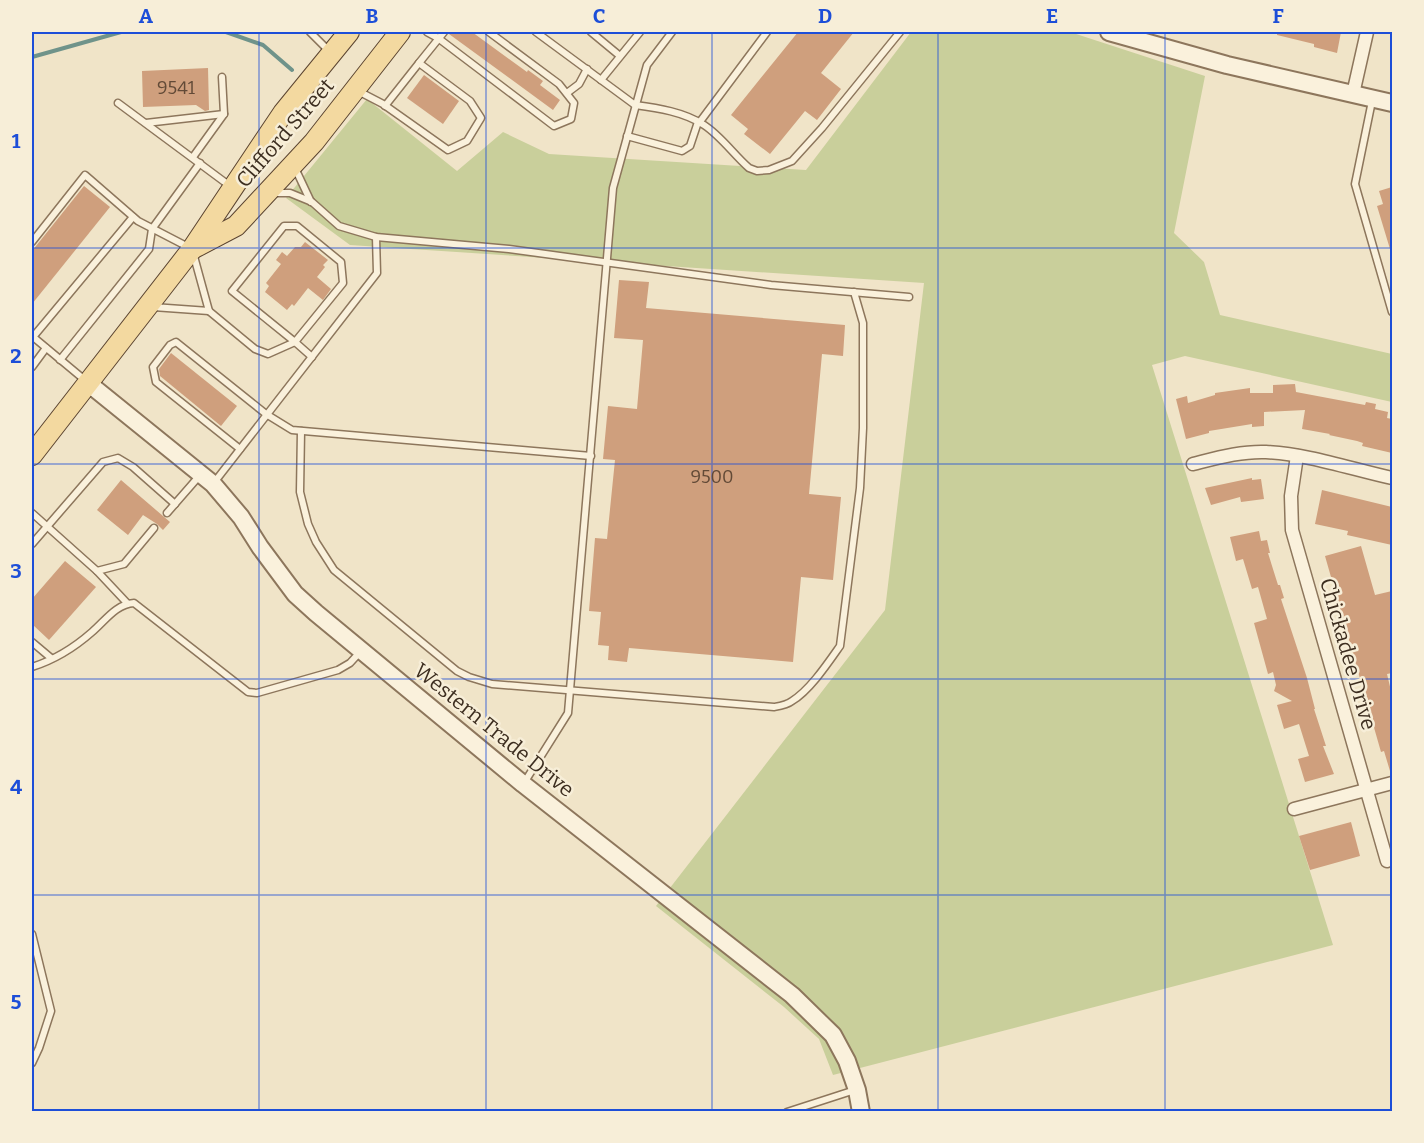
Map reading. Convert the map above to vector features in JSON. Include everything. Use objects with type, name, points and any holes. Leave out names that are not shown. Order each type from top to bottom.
[{"type":"main road","name":"Clifford Street","points":[[32,455],[192,249],[283,113],[349,32]]},
{"type":"main road","name":"Clifford Street","points":[[192,249],[236,226],[314,142],[400,32]]},
{"type":"street","points":[[1109,32],[1227,65],[1392,103]]},
{"type":"street","points":[[1353,94],[1367,32]]},
{"type":"street","name":"Western Trade Drive","points":[[88,383],[207,479],[241,517],[295,594],[523,784],[792,995],[832,1035],[848,1061],[861,1112]]},
{"type":"street","points":[[1193,464],[1232,454],[1265,452],[1297,456],[1392,478]]},
{"type":"street","name":"Chickadee Drive","points":[[1297,456],[1291,496],[1292,530],[1388,861]]},
{"type":"street","points":[[1294,809],[1392,783]]},
{"type":"lane","points":[[309,32],[331,54]]},
{"type":"lane","points":[[427,32],[554,126],[571,119],[574,103],[559,84],[489,32]]},
{"type":"lane","points":[[385,105],[444,32]]},
{"type":"lane","points":[[536,32],[635,105],[654,107],[699,122],[749,168],[757,171],[769,170],[792,161],[822,129],[900,32]]},
{"type":"lane","points":[[591,32],[620,56]]},
{"type":"lane","points":[[602,80],[640,32]]},
{"type":"lane","points":[[523,784],[567,714],[613,188],[647,65],[672,32]]},
{"type":"lane","points":[[627,136],[682,151],[690,146],[699,122],[768,32]]},
{"type":"lane","points":[[355,90],[385,105],[448,150],[467,141],[481,118],[470,101],[419,63]]},
{"type":"lane","points":[[567,93],[579,84],[586,69]]},
{"type":"lane","points":[[193,158],[224,114],[222,77]]},
{"type":"lane","points":[[1373,99],[1355,184],[1392,312]]},
{"type":"lane","points":[[118,103],[232,188]]},
{"type":"lane","points":[[146,123],[224,114]]},
{"type":"lane","points":[[60,360],[149,249],[153,229],[201,163]]},
{"type":"lane","points":[[294,164],[312,202]]},
{"type":"lane","points":[[32,242],[85,175],[134,217],[192,249],[209,311]]},
{"type":"lane","points":[[267,193],[290,193],[312,202],[339,226],[376,237],[509,249],[771,285],[909,297]]},
{"type":"lane","points":[[88,383],[32,337],[134,217]]},
{"type":"lane","points":[[148,306],[209,311],[263,354],[273,353],[295,342],[343,283],[341,262],[297,226],[284,226],[232,291],[295,342],[312,357]]},
{"type":"lane","points":[[167,513],[240,449],[377,273],[376,237]]},
{"type":"lane","points":[[301,431],[300,492],[308,524],[316,542],[334,570],[458,671],[492,684],[774,707],[791,703],[828,663],[840,646],[860,488],[863,323],[854,292]]},
{"type":"lane","points":[[240,449],[156,382],[153,367],[170,345],[176,342],[266,414],[292,430],[591,456]]},
{"type":"lane","points":[[32,367],[46,348]]},
{"type":"lane","points":[[32,544],[102,462],[118,458],[133,467],[175,504]]},
{"type":"lane","points":[[32,513],[97,572],[127,603]]},
{"type":"lane","points":[[97,572],[124,564],[154,528]]},
{"type":"lane","points":[[32,667],[64,653],[127,603],[134,603],[214,668],[248,692],[257,693],[338,670],[351,663],[362,651]]},
{"type":"lane","points":[[32,642],[51,658]]},
{"type":"lane","points":[[32,934],[51,1011],[32,1063]]},
{"type":"lane","points":[[787,1112],[857,1090]]},
{"type":"green space","points":[[911,32],[1070,32],[1205,76],[1174,233],[1204,262],[1220,315],[1392,354],[1392,402],[1185,356],[1152,365],[1333,945],[833,1075],[819,1039],[784,1007],[656,906],[885,610],[924,283],[350,245],[286,198],[367,99],[457,171],[503,132],[549,154],[806,170]]},
{"type":"building","points":[[449,32],[472,32],[543,81],[540,85],[560,100],[553,110]]},
{"type":"building","points":[[798,32],[854,32],[821,73],[841,89],[817,120],[805,111],[770,154],[744,134],[748,129],[731,115]]},
{"type":"building","points":[[1277,32],[1341,32],[1337,53],[1314,47],[1314,44],[1277,35]]},
{"type":"building","points":[[208,68],[209,110],[205,111],[196,105],[143,107],[142,71]]},
{"type":"building","points":[[424,75],[459,101],[443,124],[407,98]]},
{"type":"building","points":[[84,186],[110,207],[32,304],[32,251]]},
{"type":"building","points":[[1392,187],[1392,248],[1390,249],[1377,206],[1383,204],[1379,191]]},
{"type":"building","points":[[305,242],[328,260],[317,277],[331,289],[323,300],[308,288],[294,306],[292,304],[287,310],[265,292],[269,286],[266,283],[281,264],[276,260],[282,252],[287,256],[295,247],[301,247]]},
{"type":"building","points":[[619,280],[649,282],[646,308],[845,325],[843,356],[822,354],[809,494],[841,497],[833,580],[801,577],[793,662],[629,648],[627,662],[608,660],[609,646],[598,645],[601,612],[589,611],[595,538],[607,539],[615,460],[603,459],[608,406],[637,409],[643,340],[614,338]]},
{"type":"building","points":[[171,353],[237,406],[221,426],[160,376],[159,369]]},
{"type":"building","points":[[1295,384],[1296,392],[1365,405],[1366,402],[1376,404],[1375,409],[1388,412],[1387,418],[1392,419],[1392,453],[1362,446],[1363,443],[1357,441],[1302,429],[1305,410],[1264,412],[1264,426],[1252,427],[1252,424],[1209,431],[1209,433],[1186,439],[1176,399],[1187,396],[1188,403],[1215,395],[1215,393],[1250,388],[1250,393],[1273,393],[1273,385]]},
{"type":"building","points":[[1252,478],[1252,480],[1261,479],[1264,499],[1241,502],[1240,497],[1211,505],[1205,488]]},
{"type":"building","points":[[121,480],[170,522],[163,530],[143,515],[128,535],[97,510]]},
{"type":"building","points":[[1322,490],[1392,507],[1392,545],[1347,535],[1348,531],[1315,524]]},
{"type":"building","points":[[1259,531],[1261,541],[1267,540],[1270,553],[1268,553],[1284,598],[1281,599],[1326,746],[1323,746],[1334,774],[1305,782],[1298,759],[1309,756],[1299,724],[1284,729],[1277,705],[1292,701],[1274,691],[1276,685],[1273,672],[1268,674],[1254,623],[1267,619],[1258,587],[1252,589],[1243,559],[1236,561],[1230,537]]},
{"type":"building","points":[[1361,546],[1375,595],[1392,591],[1392,659],[1390,660],[1392,673],[1387,674],[1392,695],[1392,771],[1390,771],[1384,751],[1381,752],[1325,556]]},
{"type":"building","points":[[65,561],[96,587],[49,640],[32,624],[32,599]]},
{"type":"building","points":[[1351,822],[1360,856],[1310,870],[1299,836]]},
{"type":"waterway","points":[[32,57],[121,32]]},
{"type":"waterway","points":[[226,32],[263,45],[292,70]]}]
